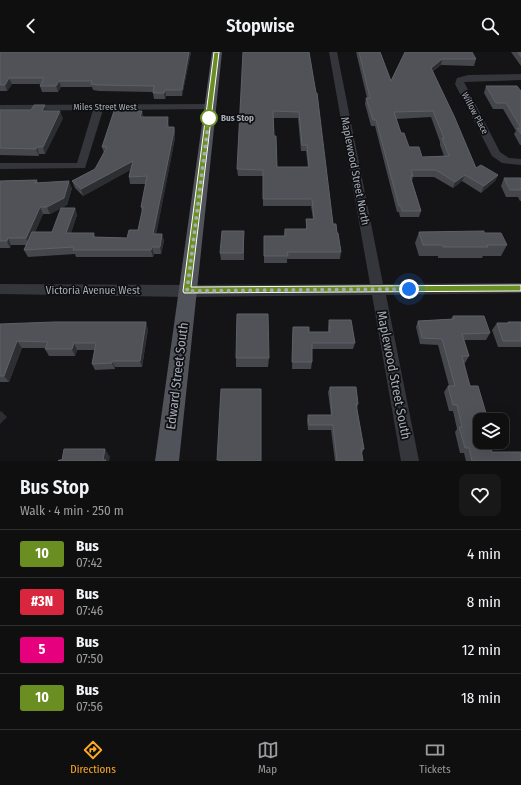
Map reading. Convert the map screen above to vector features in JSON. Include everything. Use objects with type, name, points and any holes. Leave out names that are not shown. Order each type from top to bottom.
[{"type":"main road","name":"Edward Street South","points":[[167,461],[217,52]]},
{"type":"street","name":"Maplewood Street North","points":[[333,52],[378,290]]},
{"type":"street","name":"Willow Place","points":[[521,77],[468,78],[460,80],[460,84],[496,154],[506,161],[521,162]]},
{"type":"street","points":[[0,166],[81,166],[99,107]]},
{"type":"street","name":"Miles Street West","points":[[0,108],[211,107]]},
{"type":"street","name":"Victoria Avenue West","points":[[0,290],[187,291],[521,288]]},
{"type":"street","name":"Maplewood Street South","points":[[378,290],[410,461]]},
{"type":"building","points":[[0,52],[189,52],[182,90],[165,90],[164,93],[153,93],[154,86],[98,85],[91,84],[92,81],[59,81],[56,86],[40,86],[44,78],[9,78],[5,85],[0,85]]},
{"type":"building","points":[[243,52],[309,52],[317,93],[333,224],[336,224],[341,252],[287,252],[288,256],[264,256],[264,236],[285,236],[285,229],[307,229],[306,219],[314,219],[312,199],[263,199],[263,170],[237,169]],"holes":[[[273,111],[299,112],[302,145],[307,145],[309,167],[277,167],[276,136],[274,136]]]},
{"type":"building","points":[[359,52],[380,52],[391,81],[405,52],[472,52],[476,59],[442,59],[431,68],[454,116],[476,168],[481,165],[498,175],[484,186],[465,175],[455,182],[436,170],[411,170],[413,176],[410,176],[421,211],[402,211],[401,206],[399,206],[376,120],[373,120],[366,98],[370,98]],"holes":[[[433,111],[444,138],[442,138],[449,156],[422,157],[419,147],[409,147],[404,133],[401,133],[394,112]]]},
{"type":"building","points":[[486,86],[517,86],[521,91],[521,128],[506,103],[496,103]]},
{"type":"building","points":[[34,105],[45,105],[42,111],[60,111],[43,147],[37,147],[36,149],[0,148],[0,110],[31,110]]},
{"type":"building","points":[[114,111],[142,111],[140,117],[168,117],[167,127],[174,127],[153,234],[162,234],[160,247],[152,247],[151,250],[73,250],[74,247],[24,250],[32,232],[52,232],[61,208],[75,208],[66,233],[94,233],[93,237],[127,238],[129,230],[138,230],[147,176],[129,177],[133,161],[81,189],[72,181],[95,169],[107,147],[102,147]]},
{"type":"building","points":[[517,128],[521,128],[521,134]]},
{"type":"building","points":[[504,178],[521,178],[521,190],[510,190]]},
{"type":"building","points":[[37,180],[35,183],[69,181],[64,198],[47,207],[40,207],[26,238],[8,238],[7,241],[0,241],[0,181]]},
{"type":"building","points":[[222,231],[244,231],[243,253],[220,253]]},
{"type":"building","points":[[484,231],[484,233],[501,233],[507,245],[487,245],[488,247],[443,247],[442,245],[423,245],[419,232]]},
{"type":"building","points":[[237,314],[268,314],[269,358],[236,358]]},
{"type":"building","points":[[453,316],[484,316],[490,333],[462,334],[469,356],[462,356],[470,386],[478,386],[486,413],[473,413],[473,449],[491,449],[492,452],[521,452],[521,461],[472,461],[469,448],[465,448],[459,427],[462,427],[457,405],[453,405],[448,386],[455,386],[442,339],[422,338],[418,321],[454,319]]},
{"type":"building","points":[[329,320],[351,320],[355,343],[312,343],[312,362],[292,362],[293,327],[309,327],[309,332],[330,332]]},
{"type":"building","points":[[54,322],[146,322],[140,361],[112,361],[112,363],[92,364],[96,343],[74,343],[72,349],[45,349],[48,342],[17,341],[4,376],[0,376],[0,324]]},
{"type":"building","points":[[508,322],[521,322],[521,341],[503,341],[497,323],[509,323]]},
{"type":"building","points":[[330,387],[356,387],[358,404],[356,404],[364,449],[361,449],[363,461],[337,461],[333,425],[309,425],[308,415],[332,415]]},
{"type":"building","points":[[221,389],[261,389],[261,461],[217,460]]},
{"type":"building","points":[[64,449],[105,449],[103,460],[106,460],[58,461],[62,460]]},
{"type":"bus line","name":"10","points":[[217,52],[187,291],[521,288]]},
{"type":"place","name":"Bus Stop","points":[[209,118]]},
{"type":"route","points":[[209,118],[187,291],[409,289]]}]
